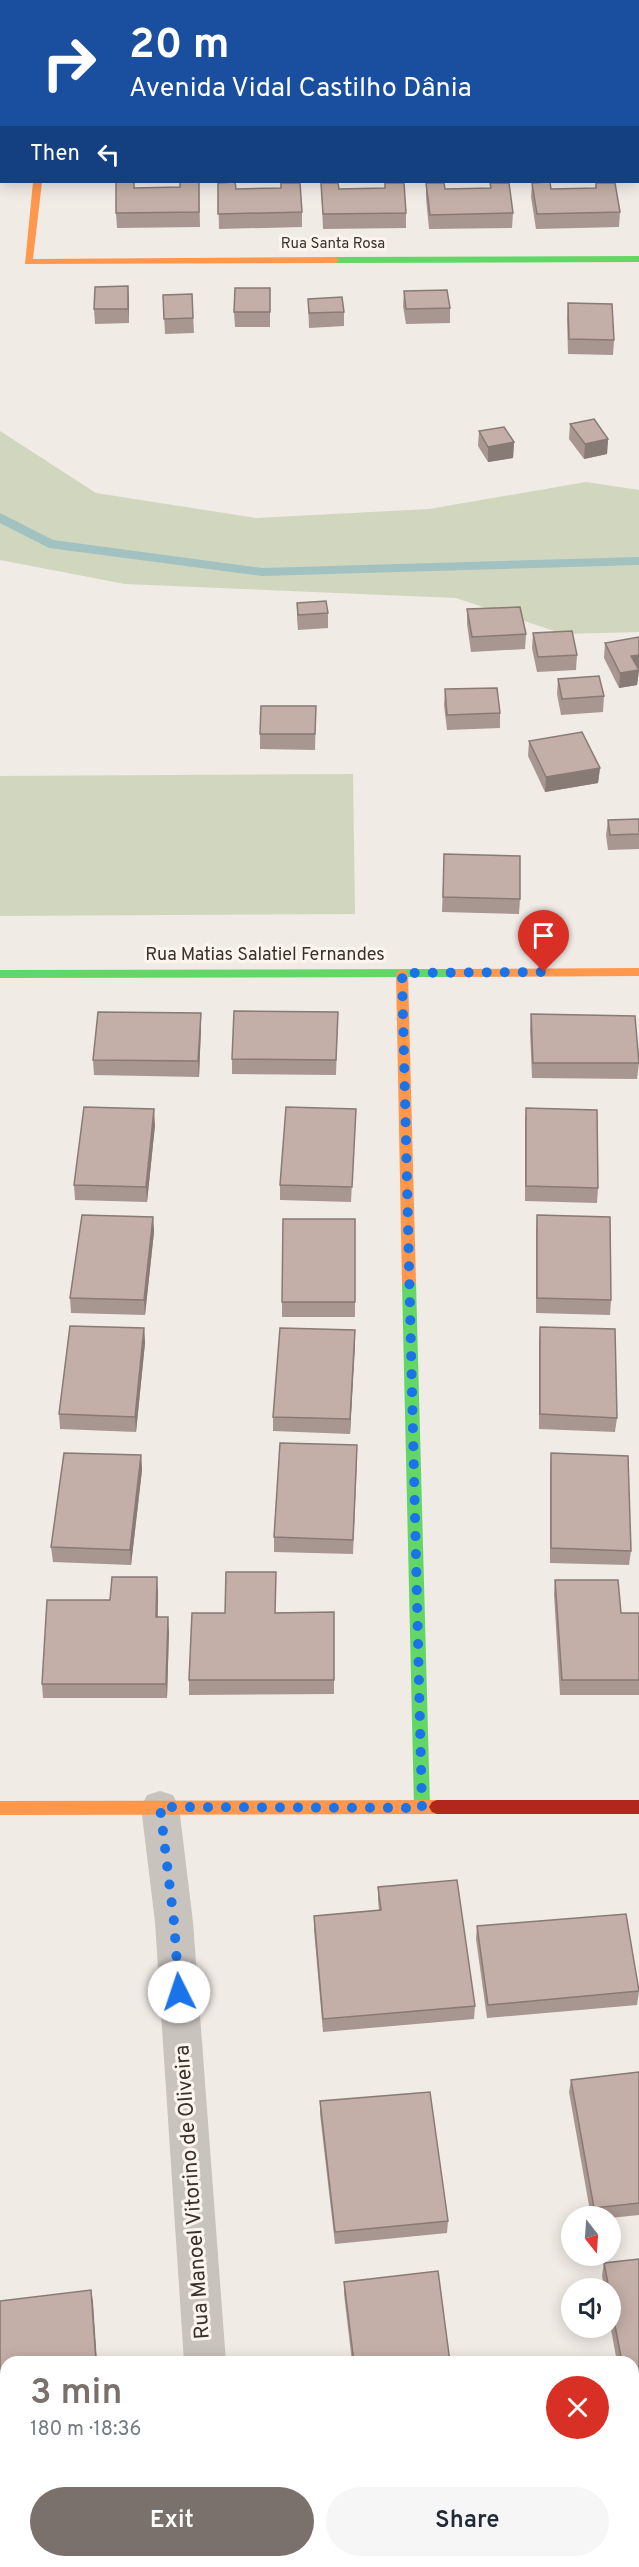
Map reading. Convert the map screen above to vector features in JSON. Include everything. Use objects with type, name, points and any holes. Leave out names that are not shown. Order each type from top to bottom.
[{"type":"street","name":"Rua Santa Rosa","points":[[37,183],[28,262],[639,259]]},
{"type":"street","name":"Rua Matias Salatiel Fernandes","points":[[0,974],[639,972]]},
{"type":"street","points":[[402,973],[422,1808]]},
{"type":"street","name":"Rua Manoel Vitorino de Oliveira","points":[[160,1807],[174,1922],[205,2356]]},
{"type":"street","points":[[0,1808],[639,1808]]},
{"type":"green space","points":[[0,431],[96,493],[256,518],[429,509],[586,482],[639,490],[639,632],[563,634],[456,598],[125,584],[0,560]]},
{"type":"green space","points":[[353,774],[355,914],[0,916],[0,776]]},
{"type":"building","points":[[116,183],[134,183],[134,188],[180,187],[180,183],[199,183],[199,212],[116,213]]},
{"type":"building","points":[[218,183],[235,183],[236,189],[281,188],[281,183],[300,183],[302,212],[218,214]]},
{"type":"building","points":[[321,183],[338,183],[339,189],[385,188],[385,183],[404,183],[406,213],[323,214]]},
{"type":"building","points":[[426,183],[444,183],[445,189],[491,188],[490,183],[509,183],[513,213],[430,215]]},
{"type":"building","points":[[532,183],[550,183],[551,189],[596,188],[596,183],[615,183],[620,212],[537,214]]},
{"type":"building","points":[[128,286],[128,309],[94,309],[95,287]]},
{"type":"building","points":[[235,288],[270,288],[270,312],[234,312]]},
{"type":"building","points":[[447,290],[450,308],[406,309],[404,291]]},
{"type":"building","points":[[192,294],[193,318],[164,319],[163,295]]},
{"type":"building","points":[[342,297],[344,312],[309,313],[308,299]]},
{"type":"building","points":[[568,303],[612,304],[614,340],[569,339]]},
{"type":"building","points":[[594,419],[608,439],[585,444],[570,424]]},
{"type":"building","points":[[504,427],[514,442],[488,447],[479,431]]},
{"type":"building","points":[[326,601],[328,613],[298,615],[297,603]]},
{"type":"building","points":[[520,607],[526,634],[472,637],[467,609]]},
{"type":"building","points":[[572,631],[577,655],[538,657],[533,633]]},
{"type":"building","points":[[639,637],[639,655],[631,656],[639,670],[620,673],[605,643]]},
{"type":"building","points":[[599,676],[604,696],[562,699],[558,679]]},
{"type":"building","points":[[497,688],[500,713],[447,715],[445,689]]},
{"type":"building","points":[[261,706],[316,706],[315,734],[260,734]]},
{"type":"building","points":[[582,732],[600,768],[546,777],[529,741]]},
{"type":"building","points":[[639,819],[639,834],[610,835],[608,820]]},
{"type":"building","points":[[444,854],[520,856],[520,899],[443,897]]},
{"type":"building","points":[[234,1011],[338,1012],[336,1060],[232,1059]]},
{"type":"building","points":[[98,1012],[201,1013],[198,1061],[93,1060]]},
{"type":"building","points":[[531,1014],[635,1016],[639,1063],[533,1063]]},
{"type":"building","points":[[84,1107],[154,1109],[146,1187],[74,1185]]},
{"type":"building","points":[[286,1107],[356,1109],[352,1187],[280,1185]]},
{"type":"building","points":[[526,1108],[597,1110],[598,1188],[526,1186]]},
{"type":"building","points":[[82,1215],[153,1217],[144,1300],[70,1298]]},
{"type":"building","points":[[537,1215],[610,1217],[611,1300],[537,1298]]},
{"type":"building","points":[[283,1219],[355,1219],[355,1302],[282,1302]]},
{"type":"building","points":[[70,1326],[144,1328],[135,1417],[59,1414]]},
{"type":"building","points":[[540,1327],[615,1329],[617,1418],[540,1414]]},
{"type":"building","points":[[280,1328],[355,1330],[350,1419],[273,1417]]},
{"type":"building","points":[[280,1443],[357,1445],[353,1540],[274,1537]]},
{"type":"building","points":[[64,1453],[141,1455],[130,1550],[51,1547]]},
{"type":"building","points":[[551,1453],[628,1456],[631,1551],[551,1548]]},
{"type":"building","points":[[226,1572],[276,1572],[275,1613],[334,1612],[334,1680],[189,1680],[192,1613],[225,1613]]},
{"type":"building","points":[[112,1577],[157,1577],[156,1617],[168,1617],[166,1684],[42,1684],[47,1600],[110,1600]]},
{"type":"building","points":[[555,1580],[618,1580],[621,1613],[639,1613],[639,1680],[562,1680]]},
{"type":"building","points":[[457,1880],[475,2006],[323,2019],[314,1916],[381,1910],[378,1887]]},
{"type":"building","points":[[626,1914],[639,1991],[488,2005],[477,1926]]},
{"type":"building","points":[[639,2072],[639,2203],[594,2206],[571,2080]]},
{"type":"building","points":[[430,2092],[448,2221],[335,2232],[320,2101]]},
{"type":"building","points":[[639,2259],[639,2356],[621,2356],[617,2338],[621,2338],[621,2278],[607,2278],[605,2266],[621,2266],[621,2261]]},
{"type":"building","points":[[438,2271],[449,2356],[353,2356],[344,2282]]},
{"type":"building","points":[[91,2290],[96,2356],[0,2356],[0,2301]]},
{"type":"waterway","points":[[0,517],[49,544],[262,572],[639,561]]},
{"type":"traffic: fast","points":[[335,260],[639,259]]},
{"type":"traffic: fast","points":[[0,974],[450,973]]},
{"type":"traffic: fast","points":[[409,1283],[422,1807]]},
{"type":"traffic: slow","points":[[37,183],[28,262],[335,260]]},
{"type":"traffic: slow","points":[[450,973],[639,972]]},
{"type":"traffic: slow","points":[[402,973],[409,1283]]},
{"type":"traffic: slow","points":[[0,1808],[437,1807]]},
{"type":"traffic: jam","points":[[437,1807],[639,1807]]},
{"type":"route","points":[[179,1992],[174,1922],[160,1807],[422,1808],[402,973],[544,972]]}]
